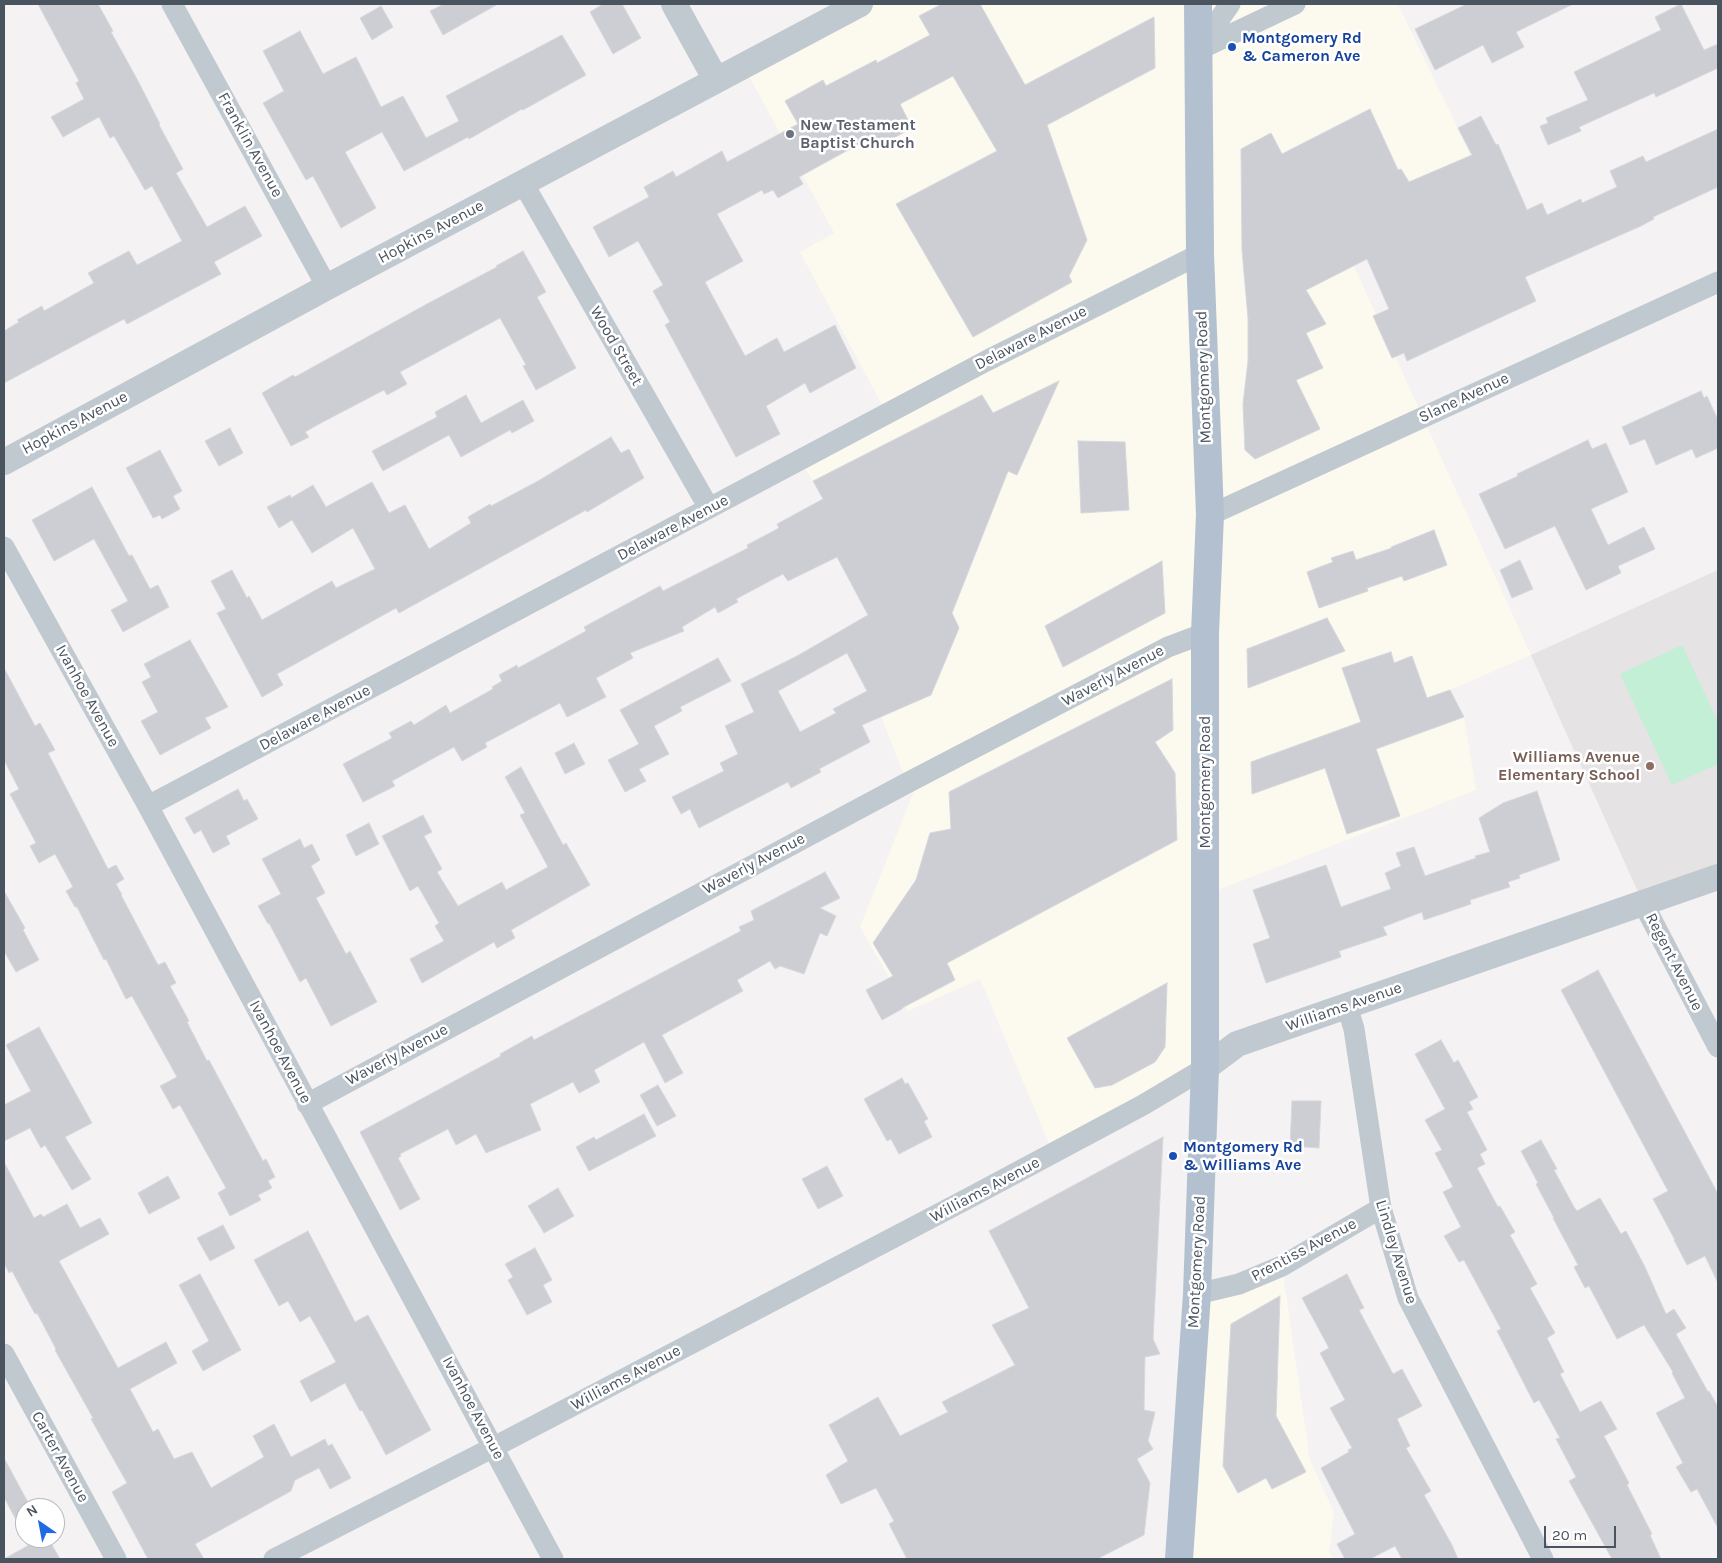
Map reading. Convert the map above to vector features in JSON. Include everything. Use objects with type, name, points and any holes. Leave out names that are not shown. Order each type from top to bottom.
[{"type":"main road","name":"Montgomery Road","points":[[1179,1559],[1197,1294],[1205,1068],[1205,634],[1210,515],[1200,254],[1198,4]]},
{"type":"street","name":"Franklin Avenue","points":[[172,4],[327,287]]},
{"type":"street","points":[[674,4],[716,80]]},
{"type":"street","name":"Hopkins Avenue","points":[[4,462],[327,287],[860,4]]},
{"type":"street","points":[[1198,50],[1230,4]]},
{"type":"street","points":[[1198,50],[1295,4]]},
{"type":"street","name":"Wood Street","points":[[523,183],[709,508]]},
{"type":"street","name":"Delaware Avenue","points":[[148,806],[988,360],[1200,254]]},
{"type":"street","name":"Slane Avenue","points":[[1210,515],[1718,282]]},
{"type":"street","name":"Ivanhoe Avenue","points":[[4,547],[148,806],[554,1559]]},
{"type":"street","name":"Waverly Avenue","points":[[308,1104],[907,783],[1168,647],[1205,634]]},
{"type":"street","name":"Williams Avenue","points":[[274,1559],[494,1447],[1143,1105],[1205,1068],[1236,1044],[1718,877]]},
{"type":"street","name":"Regent Avenue","points":[[1643,903],[1718,1047]]},
{"type":"street","name":"Lindley Avenue","points":[[1347,1006],[1354,1029],[1381,1208],[1408,1298],[1543,1559]]},
{"type":"street","name":"Prentiss Avenue","points":[[1197,1294],[1239,1284],[1282,1266],[1381,1208]]},
{"type":"street","name":"Carter Avenue","points":[[4,1354],[116,1559]]},
{"type":"shaded area","points":[[860,4],[1398,4],[1471,156],[1391,248],[1354,266],[1531,655],[1450,690],[1464,717],[1476,790],[1205,895],[1205,1068],[1053,1153],[980,979],[908,1011],[860,927],[919,778],[907,783],[881,716],[837,634],[883,607],[866,581],[800,460],[887,414],[800,252],[834,233],[743,65]]},
{"type":"shaded area","name":"Williams Avenue Elementary School","points":[[1718,570],[1718,877],[1643,903],[1531,655]]},
{"type":"shaded area","points":[[1282,1266],[1310,1460],[1334,1512],[1329,1552],[1333,1559],[1179,1559],[1197,1294]]},
{"type":"green space","points":[[1682,645],[1718,722],[1718,764],[1672,785],[1620,674]]},
{"type":"building","points":[[38,4],[98,4],[183,169],[176,173],[207,227],[245,206],[262,236],[214,262],[221,274],[127,324],[124,319],[4,383],[4,331],[19,322],[17,320],[42,306],[44,311],[94,283],[88,273],[129,251],[137,265],[182,241],[152,186],[145,190],[114,136],[110,138],[99,117],[63,137],[51,117],[84,99],[76,83],[79,81]]},
{"type":"building","points":[[444,4],[498,4],[443,35],[430,11]]},
{"type":"building","points":[[603,4],[622,4],[641,38],[613,54],[590,12]]},
{"type":"building","points":[[942,4],[980,4],[1025,85],[1154,17],[1155,68],[1047,125],[1087,240],[1069,276],[1072,282],[973,337],[896,204],[997,151],[953,76],[900,104],[912,128],[875,148],[870,138],[799,177],[803,184],[778,198],[773,190],[764,194],[762,190],[717,214],[743,261],[705,282],[745,356],[777,338],[784,352],[835,325],[856,368],[810,393],[805,383],[766,406],[780,434],[736,457],[665,325],[670,322],[653,291],[663,285],[638,241],[609,257],[593,227],[649,197],[644,187],[673,171],[676,177],[722,151],[727,162],[798,124],[785,101],[823,80],[826,86],[876,60],[877,63],[930,35],[919,16]]},
{"type":"building","points":[[1467,4],[1573,4],[1516,32],[1524,47],[1492,63],[1483,45],[1435,70],[1415,29]]},
{"type":"building","points":[[1681,4],[1704,50],[1718,44],[1718,68],[1656,97],[1654,93],[1579,127],[1581,131],[1548,145],[1540,126],[1548,123],[1546,118],[1588,100],[1574,72],[1661,30],[1655,17]]},
{"type":"building","points":[[381,6],[393,27],[372,40],[360,18]]},
{"type":"building","points":[[300,31],[323,74],[356,57],[381,107],[403,96],[426,138],[459,121],[446,96],[562,35],[586,75],[469,139],[468,137],[404,171],[382,132],[345,152],[376,208],[341,228],[313,176],[306,180],[263,103],[284,91],[263,51]]},
{"type":"building","points":[[1370,109],[1398,170],[1401,169],[1409,182],[1472,155],[1458,128],[1481,116],[1496,145],[1498,144],[1527,210],[1542,203],[1547,215],[1581,199],[1582,203],[1617,187],[1610,171],[1643,156],[1646,162],[1718,129],[1718,187],[1653,217],[1654,219],[1641,226],[1525,277],[1536,301],[1407,361],[1404,353],[1392,358],[1373,316],[1389,309],[1367,259],[1306,290],[1326,324],[1306,333],[1323,368],[1296,380],[1320,429],[1255,459],[1245,450],[1243,404],[1248,361],[1248,318],[1242,250],[1241,149],[1271,133],[1282,154]]},
{"type":"building","points":[[523,251],[546,292],[537,297],[576,368],[536,390],[523,366],[526,365],[500,318],[400,372],[407,384],[387,395],[384,390],[319,424],[305,432],[309,437],[291,446],[262,393],[293,375],[295,377]]},
{"type":"building","points":[[1059,381],[1017,475],[1008,471],[952,613],[959,628],[931,695],[862,725],[870,742],[819,769],[821,772],[791,788],[788,782],[699,828],[690,809],[681,814],[672,797],[724,771],[720,763],[738,754],[725,726],[754,712],[741,684],[797,656],[868,615],[837,557],[788,581],[783,574],[736,599],[738,602],[718,613],[715,607],[682,627],[684,631],[630,653],[633,658],[596,678],[606,697],[567,717],[560,703],[485,743],[487,747],[462,761],[454,747],[392,781],[395,786],[363,802],[343,764],[392,738],[389,733],[411,721],[414,725],[446,705],[450,713],[493,689],[492,687],[502,681],[499,675],[517,665],[518,668],[586,631],[584,627],[660,586],[663,591],[748,548],[747,545],[779,528],[777,524],[823,499],[813,481],[982,395],[993,413]],"holes":[[[847,653],[867,691],[833,709],[836,713],[800,732],[778,691]]]},
{"type":"building","points":[[1701,391],[1704,398],[1707,396],[1718,420],[1718,448],[1696,458],[1692,449],[1656,465],[1645,439],[1630,445],[1622,427]]},
{"type":"building","points":[[466,395],[481,423],[523,400],[534,421],[512,433],[510,430],[461,457],[449,435],[383,471],[372,451],[437,417],[435,412]]},
{"type":"building","points":[[230,428],[243,453],[219,466],[205,441]]},
{"type":"building","points":[[611,437],[621,453],[629,449],[644,478],[587,512],[586,510],[399,613],[396,608],[277,674],[283,685],[262,697],[217,613],[226,609],[211,581],[232,570],[247,598],[249,596],[262,620],[332,581],[336,588],[375,569],[353,528],[312,553],[292,520],[279,528],[267,507],[290,495],[291,498],[313,485],[326,507],[372,482],[389,513],[405,505],[429,549],[471,523],[468,517],[538,481]]},
{"type":"building","points":[[1588,440],[1592,449],[1606,443],[1628,492],[1591,509],[1608,545],[1644,527],[1655,549],[1618,566],[1621,573],[1586,590],[1555,526],[1505,549],[1479,494]]},
{"type":"building","points":[[1078,441],[1125,442],[1129,510],[1081,513]]},
{"type":"building","points":[[160,450],[182,491],[173,496],[180,509],[162,519],[160,515],[153,518],[126,468]]},
{"type":"building","points":[[92,487],[129,556],[132,555],[150,589],[158,585],[169,607],[123,632],[111,610],[128,601],[94,539],[54,561],[32,520]]},
{"type":"building","points":[[1434,530],[1447,565],[1404,581],[1402,576],[1367,588],[1368,591],[1319,608],[1307,572],[1333,562],[1331,558],[1353,551],[1356,560],[1392,548]]},
{"type":"building","points":[[1520,560],[1533,589],[1512,598],[1500,570]]},
{"type":"building","points":[[1162,561],[1165,613],[1063,667],[1045,626]]},
{"type":"building","points":[[1327,618],[1345,651],[1248,688],[1247,649]]},
{"type":"building","points":[[190,640],[228,707],[205,718],[211,728],[160,755],[141,721],[158,712],[142,682],[151,677],[144,664]]},
{"type":"building","points":[[1391,652],[1394,663],[1412,656],[1427,698],[1450,690],[1464,717],[1376,749],[1400,816],[1347,834],[1325,768],[1252,794],[1251,762],[1361,722],[1342,668]]},
{"type":"building","points":[[718,658],[731,681],[680,707],[682,711],[654,726],[669,754],[639,769],[646,781],[625,792],[608,760],[639,744],[620,710]]},
{"type":"building","points":[[4,668],[35,726],[40,723],[55,750],[48,753],[108,869],[116,865],[124,879],[116,884],[121,895],[158,965],[165,962],[176,983],[170,986],[189,1021],[187,1022],[263,1161],[266,1159],[275,1177],[268,1181],[272,1188],[258,1195],[261,1200],[230,1216],[218,1193],[226,1188],[180,1105],[173,1109],[160,1086],[177,1077],[132,996],[126,999],[106,959],[104,960],[77,907],[75,907],[66,891],[73,887],[55,854],[39,863],[30,846],[36,843],[10,794],[19,789],[4,760]]},
{"type":"building","points":[[1172,679],[1173,730],[1155,742],[1175,773],[1177,840],[947,963],[955,980],[882,1020],[866,990],[893,976],[873,943],[916,880],[930,833],[951,829],[949,792]]},
{"type":"building","points":[[574,743],[585,764],[565,774],[555,753]]},
{"type":"building","points":[[521,767],[563,845],[566,843],[590,885],[511,930],[515,938],[497,948],[494,942],[422,983],[410,959],[444,941],[435,926],[439,923],[418,886],[410,891],[382,836],[423,815],[432,832],[424,836],[442,869],[437,872],[458,906],[502,882],[506,890],[548,867],[520,815],[525,813],[505,777]]},
{"type":"building","points":[[238,789],[244,801],[247,799],[258,819],[226,836],[230,844],[213,853],[201,830],[194,834],[185,818]]},
{"type":"building","points":[[1537,791],[1560,860],[1519,875],[1520,878],[1508,882],[1510,887],[1470,900],[1471,904],[1424,920],[1422,912],[1383,927],[1387,935],[1339,951],[1341,957],[1266,983],[1253,944],[1270,938],[1253,890],[1326,865],[1341,907],[1391,889],[1385,873],[1401,866],[1396,853],[1414,847],[1425,876],[1490,852],[1479,818],[1503,803]]},
{"type":"building","points":[[369,823],[379,844],[356,856],[346,835]]},
{"type":"building","points":[[300,839],[304,848],[312,844],[320,860],[311,866],[325,893],[316,898],[346,954],[350,951],[377,1002],[331,1026],[306,978],[300,982],[258,906],[281,894],[262,859]]},
{"type":"building","points":[[825,872],[840,898],[820,908],[836,916],[827,936],[820,933],[804,974],[780,966],[775,969],[770,961],[737,980],[743,991],[662,1035],[683,1073],[665,1083],[644,1042],[594,1070],[600,1082],[579,1093],[573,1082],[530,1104],[541,1130],[486,1153],[476,1134],[456,1145],[448,1129],[400,1154],[401,1156],[398,1158],[420,1199],[400,1210],[360,1132],[501,1056],[500,1054],[532,1036],[534,1040],[741,931],[739,927],[754,920],[751,911]]},
{"type":"building","points":[[4,891],[25,928],[23,930],[39,960],[16,972],[4,951]]},
{"type":"building","points":[[1598,970],[1718,1194],[1718,1283],[1705,1256],[1687,1265],[1653,1199],[1668,1191],[1561,990]]},
{"type":"building","points":[[1167,983],[1165,1047],[1155,1062],[1112,1085],[1095,1088],[1067,1038]]},
{"type":"building","points":[[39,1027],[92,1123],[65,1137],[91,1179],[72,1190],[45,1145],[41,1148],[30,1128],[4,1141],[4,1105],[31,1091],[6,1045]]},
{"type":"building","points":[[1441,1040],[1454,1063],[1458,1060],[1478,1097],[1469,1102],[1473,1109],[1467,1112],[1487,1150],[1480,1154],[1485,1164],[1477,1168],[1498,1207],[1500,1206],[1515,1232],[1510,1235],[1537,1284],[1530,1288],[1555,1333],[1547,1338],[1564,1372],[1560,1374],[1580,1412],[1601,1401],[1617,1429],[1604,1436],[1629,1483],[1627,1485],[1652,1534],[1650,1535],[1661,1559],[1612,1559],[1569,1481],[1576,1477],[1556,1439],[1560,1438],[1539,1400],[1534,1403],[1497,1331],[1501,1329],[1464,1260],[1459,1262],[1444,1236],[1461,1227],[1443,1192],[1453,1187],[1435,1153],[1442,1150],[1425,1120],[1445,1109],[1415,1054]]},
{"type":"building","points":[[902,1078],[905,1084],[908,1083],[928,1119],[924,1121],[932,1137],[899,1154],[891,1139],[887,1141],[864,1099]]},
{"type":"building","points":[[658,1085],[676,1116],[657,1126],[640,1095]]},
{"type":"building","points":[[1292,1101],[1321,1101],[1319,1148],[1290,1146]]},
{"type":"building","points":[[644,1114],[656,1136],[589,1171],[576,1147],[594,1137],[596,1140]]},
{"type":"building","points":[[1163,1137],[1153,1339],[1160,1354],[1145,1357],[1144,1410],[1155,1412],[1148,1441],[1153,1449],[1137,1459],[1150,1483],[1144,1535],[1097,1559],[907,1559],[889,1524],[894,1521],[876,1488],[841,1504],[826,1475],[848,1461],[829,1425],[878,1397],[900,1436],[948,1412],[942,1402],[1015,1365],[992,1325],[1029,1308],[989,1231]]},
{"type":"building","points":[[1541,1140],[1557,1169],[1554,1170],[1577,1211],[1600,1198],[1621,1234],[1626,1231],[1666,1314],[1674,1309],[1686,1328],[1676,1334],[1718,1407],[1718,1528],[1697,1489],[1691,1492],[1676,1467],[1683,1463],[1656,1413],[1685,1398],[1673,1372],[1644,1325],[1617,1339],[1589,1286],[1585,1288],[1574,1267],[1578,1265],[1521,1151]]},
{"type":"building","points":[[4,1162],[34,1218],[41,1214],[43,1217],[67,1204],[80,1228],[100,1218],[109,1234],[59,1261],[118,1368],[166,1342],[177,1363],[130,1389],[153,1432],[158,1429],[174,1459],[192,1452],[211,1488],[264,1457],[253,1436],[274,1424],[291,1457],[325,1439],[328,1446],[332,1444],[351,1478],[330,1489],[319,1468],[295,1480],[291,1491],[195,1544],[204,1559],[148,1559],[112,1492],[127,1483],[91,1419],[93,1418],[55,1350],[37,1313],[35,1314],[12,1271],[9,1273],[4,1263]]},
{"type":"building","points":[[827,1166],[843,1196],[818,1209],[802,1179]]},
{"type":"building","points":[[168,1176],[180,1198],[149,1214],[138,1193]]},
{"type":"building","points":[[558,1188],[574,1216],[544,1233],[528,1206]]},
{"type":"building","points":[[223,1225],[235,1248],[210,1261],[197,1238]]},
{"type":"building","points":[[308,1231],[355,1322],[368,1315],[431,1430],[386,1455],[345,1383],[311,1402],[300,1381],[336,1362],[310,1316],[300,1322],[288,1301],[279,1306],[254,1260]]},
{"type":"building","points":[[535,1248],[552,1280],[543,1285],[552,1302],[527,1315],[508,1280],[513,1277],[505,1264]]},
{"type":"building","points":[[200,1274],[241,1350],[203,1371],[192,1351],[209,1341],[179,1285]]},
{"type":"building","points":[[1347,1274],[1364,1308],[1359,1310],[1393,1374],[1402,1369],[1422,1406],[1397,1419],[1410,1446],[1406,1448],[1431,1491],[1424,1495],[1458,1559],[1402,1559],[1395,1546],[1370,1559],[1345,1559],[1337,1544],[1355,1534],[1321,1468],[1349,1452],[1348,1450],[1352,1448],[1330,1408],[1345,1400],[1320,1353],[1329,1348],[1302,1298]]},
{"type":"building","points":[[1280,1296],[1276,1416],[1306,1472],[1272,1489],[1266,1478],[1238,1493],[1223,1466],[1231,1324]]},
{"type":"building","points":[[4,1458],[26,1498],[15,1498],[15,1518],[4,1497]]},
{"type":"building","points":[[24,1548],[54,1548],[60,1559],[4,1559]]},
{"type":"place","name":"Montgomery Rd & Cameron Ave","points":[[1232,47]]},
{"type":"place","name":"New Testament Baptist Church","points":[[790,134]]},
{"type":"place","name":"Williams Avenue Elementary School","points":[[1650,766]]},
{"type":"place","name":"Montgomery Rd & Williams Ave","points":[[1173,1156]]}]
